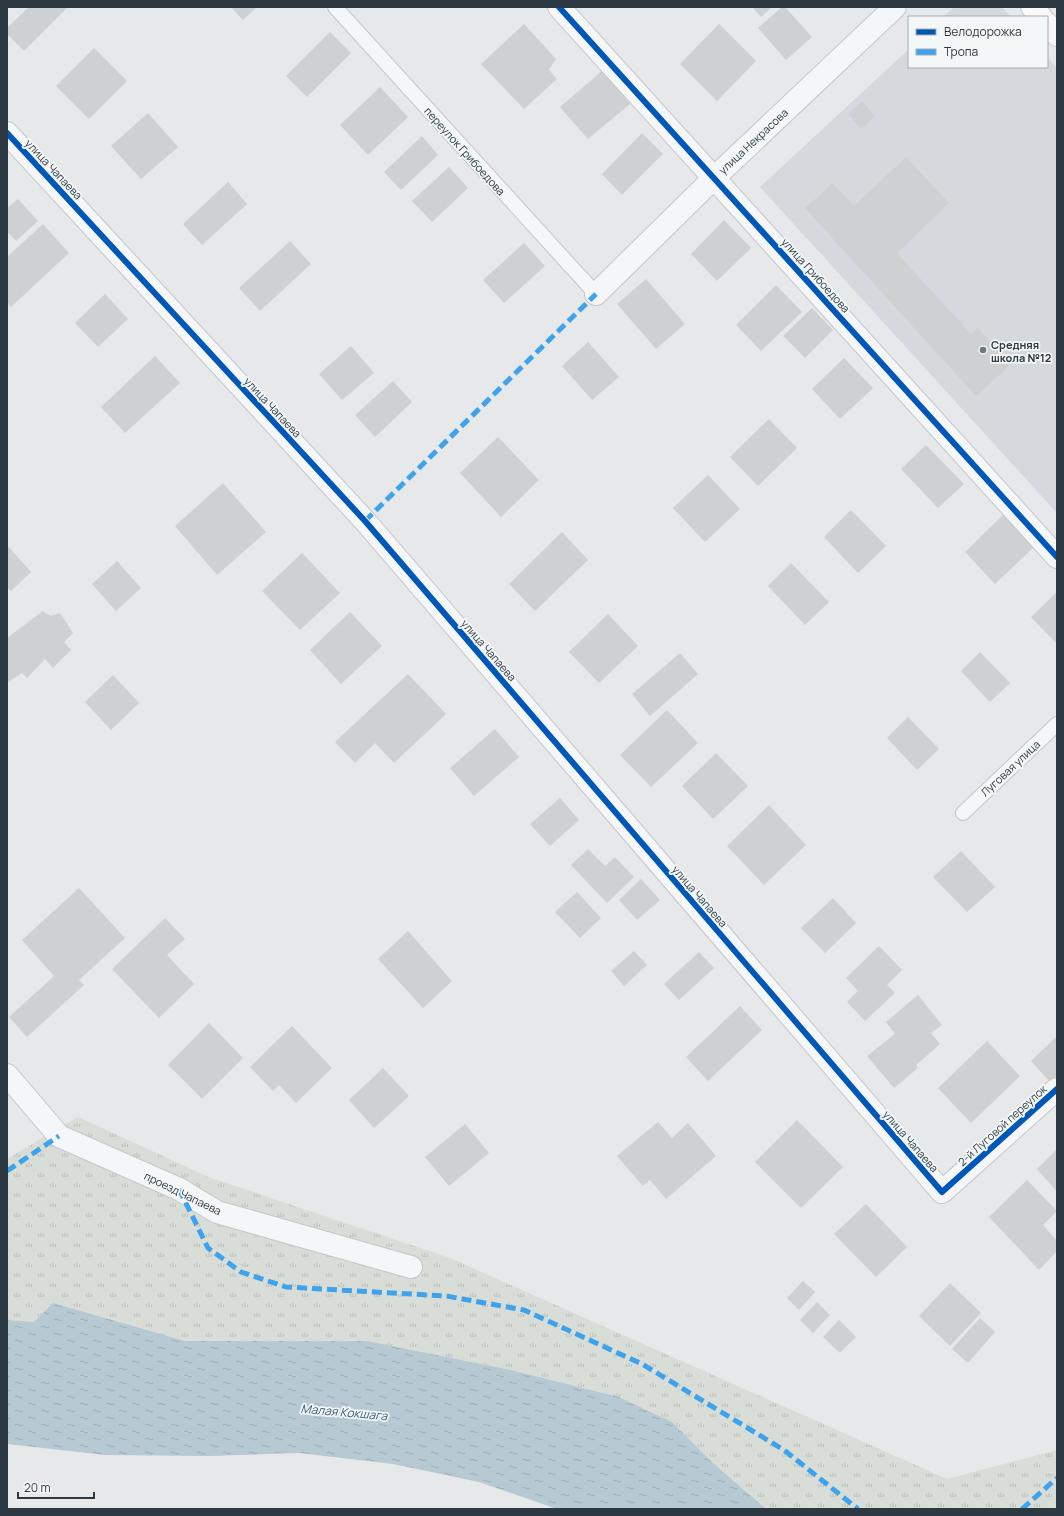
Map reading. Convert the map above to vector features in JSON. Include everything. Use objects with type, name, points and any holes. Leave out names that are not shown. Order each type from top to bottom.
[{"type":"street","name":"улица Грибоедова","points":[[559,7],[1057,557]]},
{"type":"street","name":"улица Некрасова","points":[[596,294],[714,178],[895,7]]},
{"type":"street","points":[[1032,7],[1040,16]]},
{"type":"street","points":[[1048,25],[1057,35]]},
{"type":"street","name":"улица Чапаева","points":[[7,133],[365,521],[942,1192]]},
{"type":"street","name":"проезд Чапаева","points":[[7,1075],[58,1136],[179,1189],[217,1212],[411,1267]]},
{"type":"street","name":"2-й Луговой переулок","points":[[942,1192],[1057,1088]]},
{"type":"lane","name":"переулок Грибоедова","points":[[335,7],[596,294]]},
{"type":"lane","name":"Луговая улица","points":[[963,813],[1057,724]]},
{"type":"shaded area","points":[[954,7],[1002,7],[1010,16],[944,16]]},
{"type":"shaded area","name":"Средняя школа №12","points":[[908,50],[908,68],[1048,68],[1048,58],[1057,68],[1057,513],[760,187]]},
{"type":"green space","points":[[78,1117],[211,1178],[450,1258],[947,1479],[1057,1450],[1057,1509],[766,1509],[713,1463],[672,1422],[619,1397],[511,1370],[367,1341],[185,1341],[53,1303],[34,1322],[7,1320],[7,1159]]},
{"type":"water","name":"Малая Кокшага","points":[[53,1303],[185,1341],[367,1341],[511,1370],[619,1397],[672,1422],[713,1463],[766,1509],[557,1509],[479,1482],[393,1464],[299,1453],[209,1456],[105,1455],[7,1444],[7,1320],[34,1322]]},
{"type":"building","points":[[29,7],[68,7],[24,51],[7,34],[7,28]]},
{"type":"building","points":[[231,7],[257,7],[243,20]]},
{"type":"building","points":[[752,7],[772,7],[761,17]]},
{"type":"building","points":[[782,7],[785,7],[812,37],[786,60],[758,28]]},
{"type":"building","points":[[524,24],[556,59],[549,70],[557,79],[524,109],[481,64]]},
{"type":"building","points":[[719,24],[756,61],[717,101],[680,64]]},
{"type":"building","points":[[330,32],[351,53],[307,97],[286,76]]},
{"type":"building","points":[[94,48],[127,81],[89,119],[56,86]]},
{"type":"building","points":[[602,71],[630,104],[588,139],[560,107]]},
{"type":"building","points":[[380,87],[408,117],[368,155],[340,125]]},
{"type":"building","points":[[862,101],[875,116],[861,129],[848,114]]},
{"type":"building","points":[[148,113],[178,147],[141,179],[111,146]]},
{"type":"building","points":[[642,133],[663,154],[622,195],[602,174]]},
{"type":"building","points":[[422,136],[438,155],[401,190],[384,172]]},
{"type":"building","points":[[906,157],[949,203],[897,253],[971,334],[978,328],[1011,364],[976,396],[805,208],[833,183],[854,206]]},
{"type":"building","points":[[449,167],[468,188],[432,222],[412,201]]},
{"type":"building","points":[[228,182],[247,204],[202,245],[183,224]]},
{"type":"building","points":[[18,199],[38,221],[16,241],[7,232],[7,208]]},
{"type":"building","points":[[724,220],[751,248],[717,281],[691,254]]},
{"type":"building","points":[[43,224],[69,253],[11,307],[7,302],[7,257]]},
{"type":"building","points":[[290,241],[311,264],[260,311],[239,288]]},
{"type":"building","points":[[524,243],[545,266],[504,303],[483,280]]},
{"type":"building","points":[[646,279],[685,324],[656,349],[617,304]]},
{"type":"building","points":[[776,285],[802,312],[761,351],[736,325]]},
{"type":"building","points":[[105,294],[128,319],[98,347],[75,323]]},
{"type":"building","points":[[812,308],[833,330],[805,358],[783,336]]},
{"type":"building","points":[[588,342],[619,377],[592,400],[562,366]]},
{"type":"building","points":[[351,346],[374,373],[342,400],[319,374]]},
{"type":"building","points":[[155,356],[180,383],[125,433],[101,407]]},
{"type":"building","points":[[844,358],[873,388],[840,419],[812,389]]},
{"type":"building","points":[[393,381],[412,402],[375,437],[355,415]]},
{"type":"building","points":[[769,419],[797,448],[758,486],[730,457]]},
{"type":"building","points":[[498,437],[539,480],[501,517],[460,473]]},
{"type":"building","points":[[926,445],[964,484],[938,508],[901,469]]},
{"type":"building","points":[[708,475],[740,509],[705,542],[673,508]]},
{"type":"building","points":[[223,483],[266,532],[217,575],[175,526]]},
{"type":"building","points":[[851,510],[886,546],[858,573],[824,537]]},
{"type":"building","points":[[1003,515],[1034,547],[995,584],[965,552]]},
{"type":"building","points":[[562,532],[588,560],[535,611],[509,584]]},
{"type":"building","points":[[7,545],[31,572],[11,591],[7,587]]},
{"type":"building","points":[[302,553],[340,593],[300,630],[262,591]]},
{"type":"building","points":[[117,561],[141,588],[116,611],[92,584]]},
{"type":"building","points":[[791,563],[829,602],[805,625],[768,586]]},
{"type":"building","points":[[1057,592],[1057,644],[1031,617]]},
{"type":"building","points":[[43,611],[51,616],[60,613],[73,633],[64,642],[71,650],[53,668],[45,659],[27,678],[22,673],[8,682],[7,638]]},
{"type":"building","points":[[350,612],[382,646],[341,684],[310,650]]},
{"type":"building","points":[[608,614],[638,646],[599,683],[569,652]]},
{"type":"building","points":[[980,652],[1010,683],[990,702],[961,671]]},
{"type":"building","points":[[680,653],[698,674],[650,716],[632,694]]},
{"type":"building","points":[[408,674],[446,714],[394,763],[375,743],[355,763],[335,742]]},
{"type":"building","points":[[113,675],[139,703],[111,730],[85,702]]},
{"type":"building","points":[[667,710],[698,743],[651,787],[620,755]]},
{"type":"building","points":[[908,717],[939,749],[917,770],[887,738]]},
{"type":"building","points":[[495,729],[519,757],[474,796],[450,768]]},
{"type":"building","points":[[716,753],[748,786],[713,819],[682,786]]},
{"type":"building","points":[[560,798],[579,820],[550,846],[530,824]]},
{"type":"building","points":[[769,805],[806,845],[764,885],[727,846]]},
{"type":"building","points":[[588,849],[605,866],[615,857],[634,877],[607,903],[571,865]]},
{"type":"building","points":[[961,851],[995,887],[967,912],[933,877]]},
{"type":"building","points":[[641,879],[660,900],[637,920],[619,900]]},
{"type":"building","points":[[79,888],[125,938],[79,980],[84,985],[27,1037],[9,1017],[54,976],[22,940]]},
{"type":"building","points":[[577,892],[601,918],[580,938],[555,912]]},
{"type":"building","points":[[833,898],[856,923],[825,953],[801,928]]},
{"type":"building","points":[[165,918],[185,939],[167,955],[194,984],[159,1018],[112,969]]},
{"type":"building","points":[[408,931],[452,981],[423,1008],[378,959]]},
{"type":"building","points":[[879,946],[902,970],[887,985],[895,993],[865,1021],[847,1002],[858,991],[846,978]]},
{"type":"building","points":[[634,951],[647,965],[624,986],[611,971]]},
{"type":"building","points":[[699,952],[714,968],[679,1000],[664,984]]},
{"type":"building","points":[[918,995],[942,1025],[931,1033],[940,1044],[916,1065],[918,1068],[894,1088],[867,1056],[895,1034],[886,1022]]},
{"type":"building","points":[[740,1006],[762,1030],[708,1081],[686,1057]]},
{"type":"building","points":[[209,1023],[243,1058],[202,1099],[168,1065]]},
{"type":"building","points":[[292,1026],[332,1068],[296,1103],[279,1085],[273,1091],[250,1067]]},
{"type":"building","points":[[1057,1036],[1057,1075],[1050,1082],[1031,1061]]},
{"type":"building","points":[[987,1041],[1020,1076],[971,1123],[938,1088]]},
{"type":"building","points":[[383,1068],[409,1096],[374,1128],[349,1100]]},
{"type":"building","points":[[797,1120],[843,1167],[801,1208],[755,1162]]},
{"type":"building","points":[[658,1122],[672,1138],[688,1123],[716,1156],[666,1199],[650,1180],[643,1186],[617,1156]]},
{"type":"building","points":[[465,1124],[489,1153],[449,1186],[425,1157]]},
{"type":"building","points":[[1057,1149],[1057,1192],[1037,1169]]},
{"type":"building","points":[[1027,1180],[1057,1211],[1043,1225],[1057,1241],[1057,1251],[1039,1270],[989,1217]]},
{"type":"building","points":[[866,1204],[907,1247],[876,1277],[834,1234]]},
{"type":"building","points":[[803,1281],[815,1292],[799,1310],[787,1298]]},
{"type":"building","points":[[950,1283],[981,1313],[950,1346],[919,1316]]},
{"type":"building","points":[[817,1302],[830,1315],[813,1333],[800,1320]]},
{"type":"building","points":[[980,1318],[995,1332],[968,1363],[952,1349]]},
{"type":"building","points":[[839,1320],[856,1337],[840,1353],[823,1337]]},
{"type":"marked path","points":[[365,521],[596,294]]},
{"type":"marked path","points":[[7,1171],[59,1136]]},
{"type":"marked path","points":[[179,1189],[208,1248],[241,1272],[286,1287],[446,1296],[524,1310],[642,1364],[784,1450],[858,1509]]},
{"type":"marked path","points":[[1022,1509],[1057,1478]]},
{"type":"cycle path","points":[[559,7],[1057,557]]},
{"type":"cycle path","points":[[7,133],[365,521],[942,1192],[1057,1089]]},
{"type":"place","name":"Средняя школа №12","points":[[983,350]]}]
